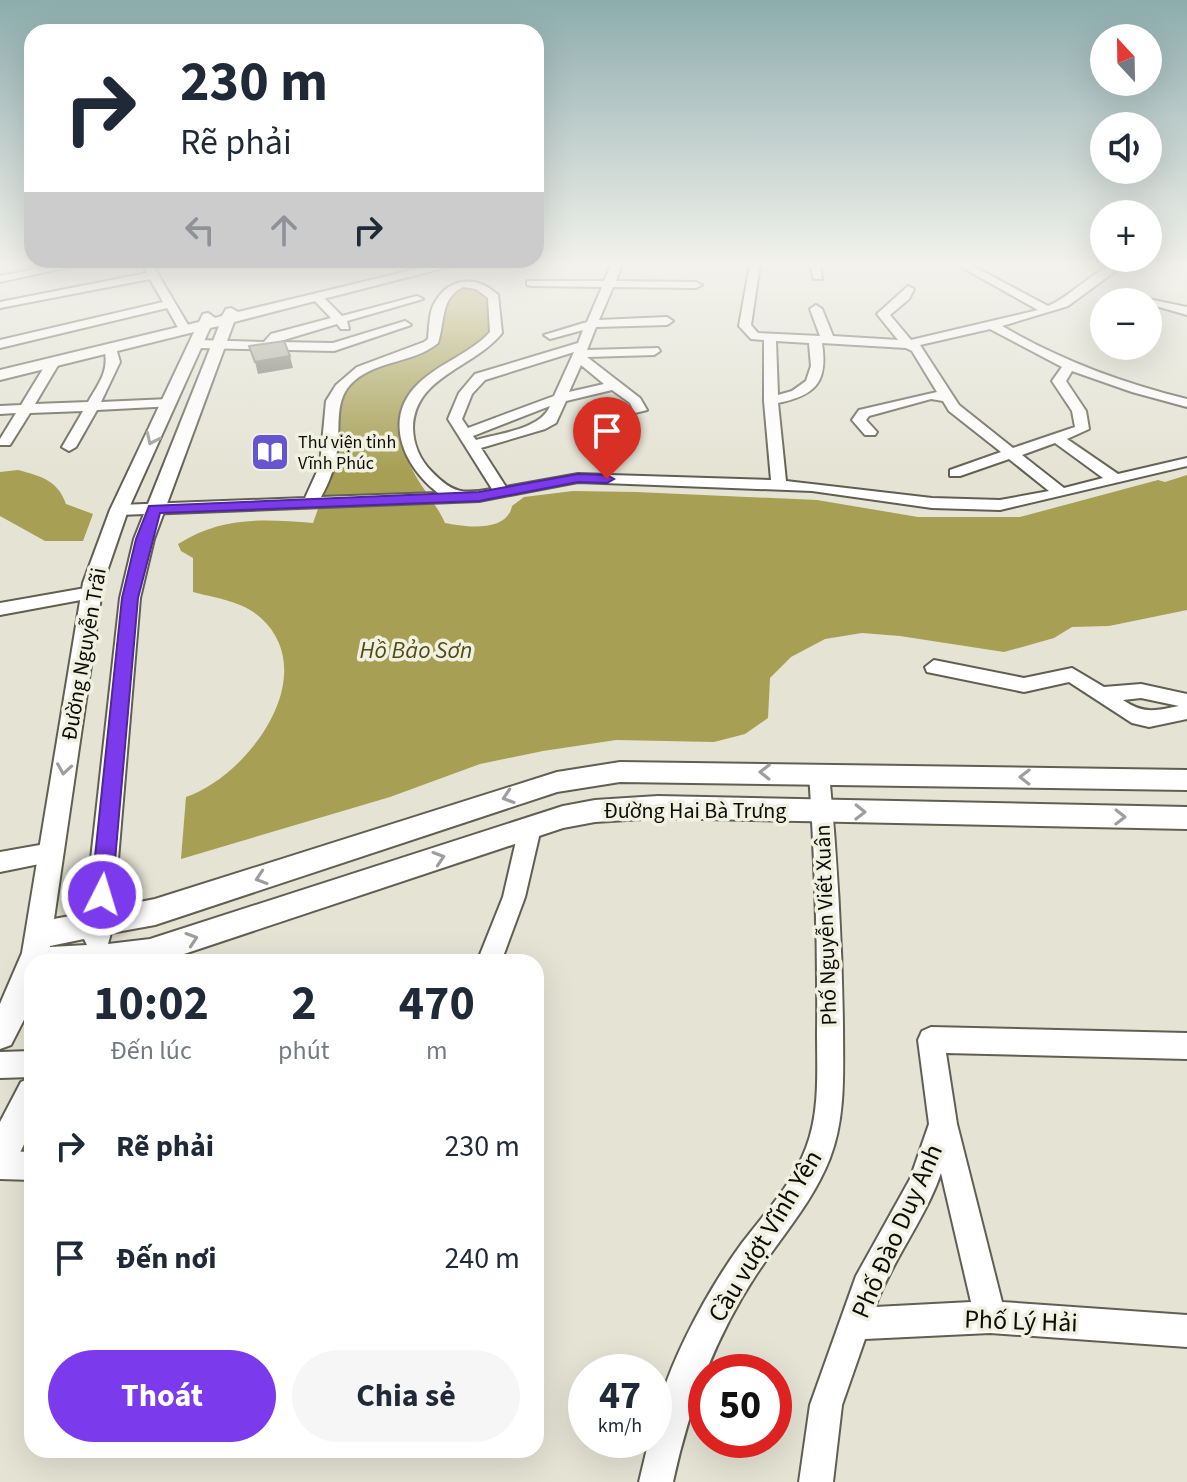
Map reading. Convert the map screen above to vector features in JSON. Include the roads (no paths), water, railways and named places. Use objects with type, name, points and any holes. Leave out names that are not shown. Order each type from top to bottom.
[{"type":"main road","points":[[0,368],[162,333]]},
{"type":"main road","points":[[0,375],[169,333]]},
{"type":"main road","name":"Đường Nguyễn Trãi","points":[[34,954],[91,593],[119,510],[201,333]]},
{"type":"main road","name":"Đường Nguyễn Trãi","points":[[93,954],[99,924],[129,609],[144,539],[154,509],[220,344],[212,333]]},
{"type":"main road","name":"Đường Hai Bà Trưng","points":[[36,954],[99,924],[168,908],[557,782],[620,772],[1187,780]]},
{"type":"main road","name":"Đường Hai Bà Trưng","points":[[136,954],[563,817],[623,808],[1187,818]]},
{"type":"main road","name":"Đường Nguyễn Trãi","points":[[0,1034],[24,984]]},
{"type":"main road","points":[[0,1157],[24,1109]]},
{"type":"street","points":[[266,346],[275,337],[288,333]]},
{"type":"street","points":[[351,333],[357,340]]},
{"type":"street","points":[[220,344],[334,347],[379,333]]},
{"type":"street","points":[[314,502],[331,459],[333,401],[337,392],[363,369],[428,345],[434,340],[435,333]]},
{"type":"street","points":[[449,497],[428,479],[414,457],[406,433],[406,412],[428,383],[496,333]]},
{"type":"street","points":[[550,335],[557,333]]},
{"type":"street","points":[[562,398],[588,333]]},
{"type":"street","points":[[752,333],[755,336],[908,344],[960,333]]},
{"type":"street","points":[[771,401],[799,395],[817,374],[821,333]]},
{"type":"street","points":[[899,333],[908,344],[917,348],[954,408],[1061,493]]},
{"type":"street","points":[[1005,333],[1029,349],[1069,366],[1149,394],[1187,403]]},
{"type":"street","points":[[770,337],[771,401],[779,485]]},
{"type":"street","points":[[69,447],[114,362],[110,348]]},
{"type":"street","points":[[502,492],[455,419],[475,380],[580,352],[654,351]]},
{"type":"street","points":[[580,352],[635,401],[640,410]]},
{"type":"street","points":[[5,442],[54,362]]},
{"type":"street","points":[[955,473],[1082,429],[1079,411],[1059,381],[1069,366]]},
{"type":"street","points":[[467,440],[562,398],[614,385]]},
{"type":"street","points":[[870,432],[859,420],[864,413],[931,395],[946,397]]},
{"type":"street","points":[[0,410],[169,403]]},
{"type":"street","points":[[1058,439],[1116,480]]},
{"type":"street","points":[[119,510],[449,497],[502,492],[578,478],[812,486],[946,503],[1000,505],[1187,462]]},
{"type":"street","points":[[0,609],[91,593]]},
{"type":"street","points":[[934,667],[1024,685],[1037,685],[1072,675],[1140,719],[1159,719],[1187,712]]},
{"type":"street","points":[[1100,695],[1141,691],[1187,701]]},
{"type":"street","name":"Phố Nguyễn Viết Xuân","points":[[819,773],[830,988],[830,1077]]},
{"type":"street","points":[[492,954],[514,897],[530,828]]},
{"type":"street","points":[[0,862],[51,853]]},
{"type":"street","name":"Phố Đào Duy Anh","points":[[816,1482],[826,1405],[871,1276],[922,1186],[943,1124],[931,1040],[1187,1046]]},
{"type":"street","points":[[0,1065],[24,1064]]},
{"type":"street","name":"Cầu vượt Vĩnh Yên","points":[[656,1482],[665,1432],[703,1339],[744,1267],[816,1158],[826,1124],[830,1077]]},
{"type":"street","points":[[943,1124],[990,1317]]},
{"type":"street","points":[[0,1165],[24,1166]]},
{"type":"street","name":"Phố Lý Hải","points":[[854,1324],[990,1317],[1187,1331]]},
{"type":"water","name":"Hồ Bảo Sơn","points":[[431,333],[490,333],[418,388],[407,404],[402,423],[403,445],[413,471],[445,523],[463,526],[494,524],[509,515],[512,506],[524,497],[573,491],[817,500],[918,517],[1020,517],[1187,475],[1187,610],[1109,626],[1072,627],[1054,638],[1004,652],[862,633],[825,639],[791,657],[770,678],[768,718],[745,734],[714,742],[616,740],[480,764],[390,797],[181,859],[186,797],[210,786],[233,768],[253,746],[270,721],[281,694],[284,667],[278,641],[254,612],[193,592],[193,558],[181,551],[178,544],[227,524],[260,521],[313,523],[335,462],[337,408],[346,387],[369,370],[422,351]]},
{"type":"water","points":[[18,470],[47,480],[58,489],[66,504],[93,514],[83,541],[45,541],[0,516],[0,472]]},
{"type":"place","name":"Thư viện tỉnh Vĩnh Phúc","points":[[270,452]]}]
